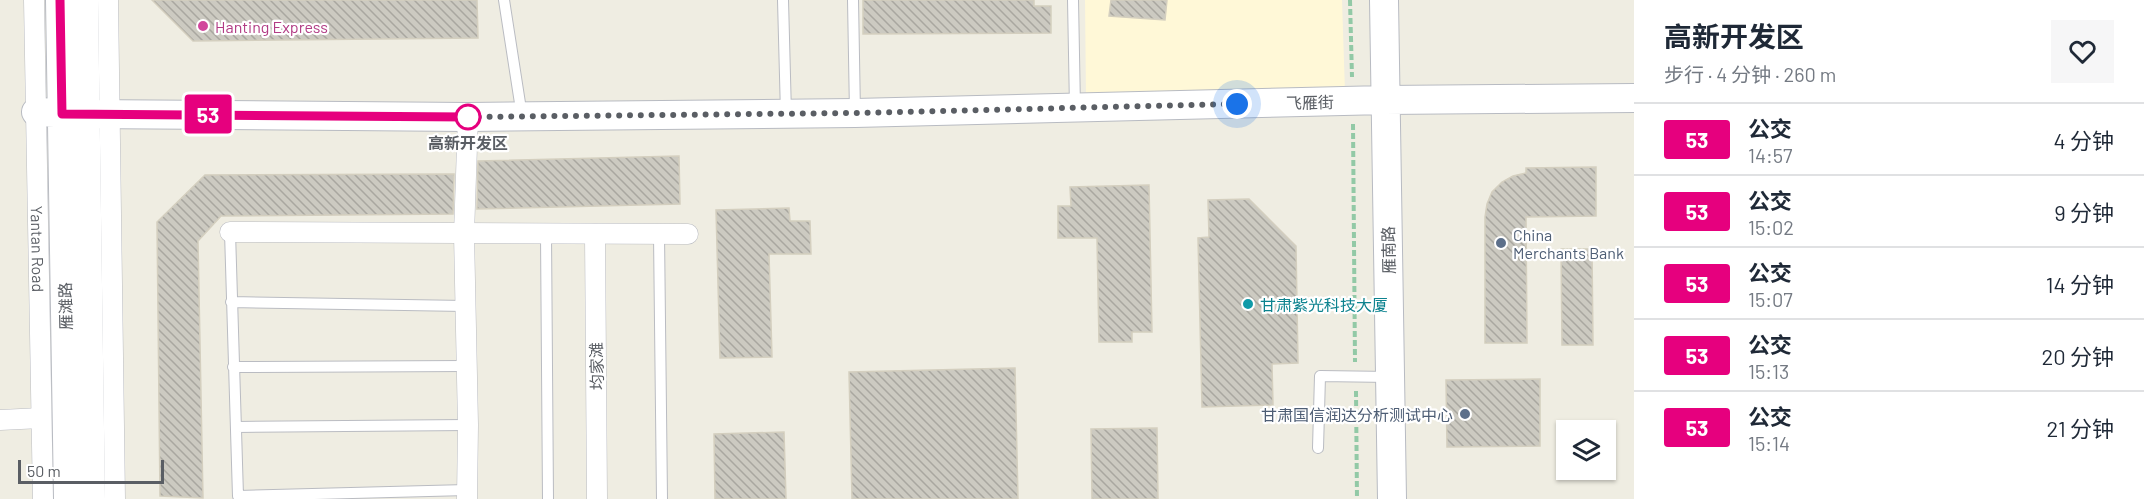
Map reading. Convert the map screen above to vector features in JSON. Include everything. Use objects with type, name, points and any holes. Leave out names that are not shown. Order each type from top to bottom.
[{"type":"main road","name":"Yantan Road","points":[[60,0],[74,113]]},
{"type":"main road","name":"Yantan Road","points":[[74,113],[84,0]]},
{"type":"main road","name":"雁南路","points":[[1384,0],[1392,499]]},
{"type":"main road","name":"飞雁街","points":[[74,113],[522,117],[855,113],[1385,100],[1634,98]]},
{"type":"main road","name":"雁滩路","points":[[68,499],[74,113]]},
{"type":"main road","name":"雁滩路","points":[[74,113],[91,499]]},
{"type":"street","name":"Yantan Road","points":[[34,0],[74,113],[114,499]]},
{"type":"street","name":"Yantan Road","points":[[43,499],[41,418],[74,113],[108,0]]},
{"type":"street","points":[[464,496],[468,425],[464,234],[468,117]]},
{"type":"street","points":[[230,232],[688,234]]},
{"type":"street","name":"均家滩","points":[[595,234],[597,499]]},
{"type":"street","points":[[0,420],[41,418]]},
{"type":"lane","points":[[504,0],[522,117]]},
{"type":"lane","points":[[783,0],[786,114]]},
{"type":"lane","points":[[853,0],[855,113]]},
{"type":"lane","points":[[1073,0],[1075,108]]},
{"type":"lane","points":[[230,232],[238,496],[464,496]]},
{"type":"lane","points":[[546,234],[548,499]]},
{"type":"lane","points":[[659,234],[662,499]]},
{"type":"lane","points":[[231,302],[465,306]]},
{"type":"lane","points":[[233,367],[466,366]]},
{"type":"lane","points":[[1318,448],[1320,376],[1390,377]]},
{"type":"lane","points":[[236,427],[468,425]]},
{"type":"path","points":[[1350,0],[1357,499]]},
{"type":"shaded area","points":[[1085,0],[1342,0],[1345,92],[1086,99]]},
{"type":"building","points":[[152,0],[477,0],[478,38],[193,41]]},
{"type":"building","points":[[863,0],[1034,0],[1034,6],[1051,6],[1051,33],[863,34]]},
{"type":"building","points":[[1111,0],[1167,0],[1165,20],[1109,16]]},
{"type":"building","points":[[679,156],[680,204],[477,209],[478,161]]},
{"type":"building","points":[[1596,167],[1596,216],[1526,217],[1527,343],[1485,343],[1485,217],[1492,192],[1502,182],[1526,173],[1526,168]]},
{"type":"building","points":[[454,174],[453,214],[221,216],[198,241],[203,498],[160,496],[157,222],[205,175]]},
{"type":"building","points":[[1149,185],[1152,332],[1132,332],[1132,342],[1099,342],[1097,238],[1058,238],[1058,206],[1071,206],[1070,187]]},
{"type":"building","name":"甘肃紫光科技大厦","points":[[1249,199],[1296,246],[1298,363],[1272,364],[1273,405],[1202,407],[1198,238],[1209,237],[1208,200]]},
{"type":"building","points":[[789,208],[790,221],[810,221],[811,254],[769,254],[772,357],[720,358],[716,210]]},
{"type":"building","points":[[1561,249],[1592,249],[1593,345],[1562,345]]},
{"type":"building","points":[[1015,368],[1018,499],[852,499],[849,372]]},
{"type":"building","points":[[1540,379],[1540,446],[1447,447],[1446,380]]},
{"type":"building","points":[[1157,428],[1158,499],[1092,499],[1091,429]]},
{"type":"building","points":[[784,432],[786,499],[715,499],[714,434]]},
{"type":"bus line","name":"53","points":[[60,0],[62,114],[468,117]]},
{"type":"place","name":"Hanting Express","points":[[203,26]]},
{"type":"place","name":"高新开发区","points":[[468,117]]},
{"type":"place","name":"China Merchants Bank","points":[[1501,243]]},
{"type":"place","name":"甘肃紫光科技大厦","points":[[1248,304]]},
{"type":"place","name":"甘肃国信润达分析测试中心","points":[[1465,414]]},
{"type":"route","points":[[468,117],[855,113],[1237,104]]}]
